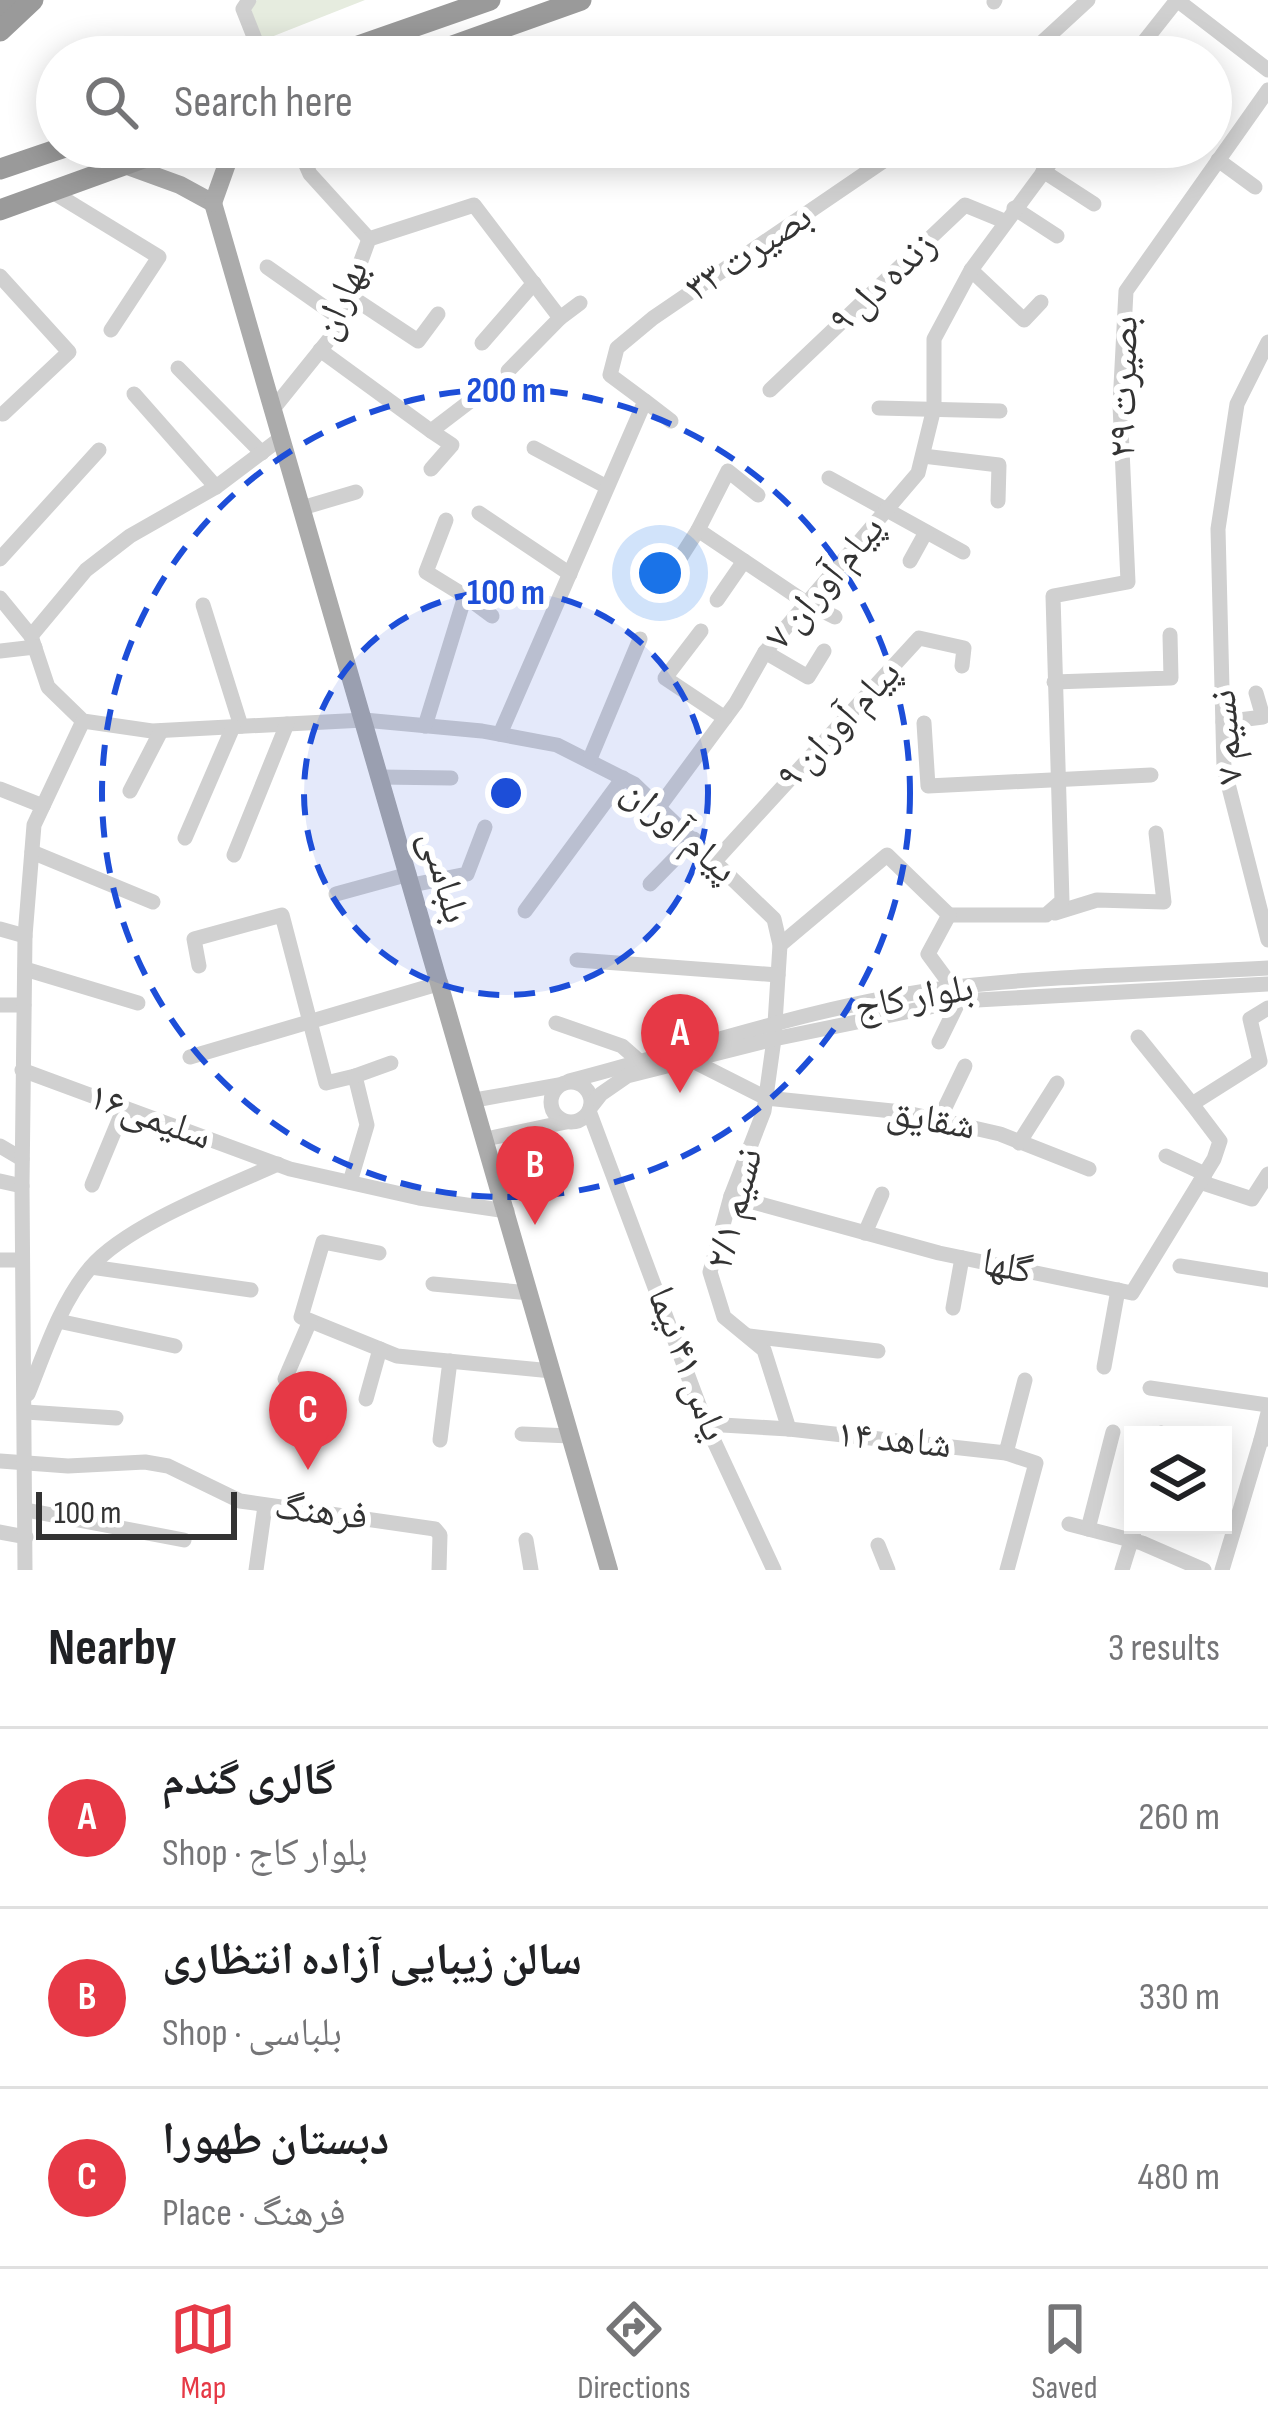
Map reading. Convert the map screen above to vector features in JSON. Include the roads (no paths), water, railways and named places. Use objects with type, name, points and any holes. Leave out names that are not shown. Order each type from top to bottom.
[{"type":"highway","points":[[0,9],[9,0]]},
{"type":"highway","points":[[0,31],[32,0]]},
{"type":"highway","points":[[387,36],[490,0]]},
{"type":"highway","points":[[481,36],[581,0]]},
{"type":"highway","points":[[0,169],[36,157]]},
{"type":"highway","points":[[0,210],[116,168]]},
{"type":"main road","points":[[134,168],[180,184],[212,203],[224,168]]},
{"type":"main road","name":"بلباسی","points":[[212,203],[609,1570]]},
{"type":"street","points":[[249,0],[243,9],[254,36]]},
{"type":"street","points":[[1049,36],[1088,0]]},
{"type":"street","points":[[1151,36],[1183,2],[1226,36]]},
{"type":"street","points":[[1232,41],[1268,70]]},
{"type":"street","name":"بصیرت ۲۹","points":[[1232,141],[1268,91]]},
{"type":"street","points":[[307,168],[369,239]]},
{"type":"street","name":"بصیرت ۳۳","points":[[645,401],[610,375],[616,347],[873,168]]},
{"type":"street","points":[[1041,302],[1024,320],[970,270],[1045,168]]},
{"type":"street","name":"بصیرت ۲۹","points":[[1054,682],[1054,596],[1127,582],[1120,405],[1126,291],[1212,168]]},
{"type":"street","points":[[1229,168],[1255,187]]},
{"type":"street","points":[[1043,171],[1094,204]]},
{"type":"street","points":[[51,191],[160,256],[112,330]]},
{"type":"street","name":"بهاران","points":[[273,409],[341,319],[369,239],[474,205],[560,318]]},
{"type":"street","name":"زنده دل ۹","points":[[770,390],[964,206],[1009,215]]},
{"type":"street","points":[[1009,215],[1057,236]]},
{"type":"street","points":[[267,267],[341,319]]},
{"type":"street","name":"پیام آوران ۷","points":[[659,807],[765,652],[917,473],[934,408],[934,339],[970,270]]},
{"type":"street","points":[[0,276],[69,352],[2,414]]},
{"type":"street","points":[[482,343],[534,284]]},
{"type":"street","points":[[350,296],[418,341],[438,314]]},
{"type":"street","points":[[508,371],[580,303]]},
{"type":"street","name":"نسیم ۷","points":[[1268,342],[1237,404],[1218,529],[1224,768],[1268,940]]},
{"type":"street","points":[[320,350],[452,445],[431,469]]},
{"type":"street","points":[[178,368],[262,453]]},
{"type":"street","points":[[134,394],[216,488]]},
{"type":"street","points":[[500,734],[645,401],[671,421]]},
{"type":"street","points":[[431,431],[470,402]]},
{"type":"street","points":[[879,408],[1000,410]]},
{"type":"street","points":[[0,651],[33,642],[86,570],[130,536],[216,488],[281,438]]},
{"type":"street","points":[[534,448],[608,488]]},
{"type":"street","points":[[0,559],[99,449]]},
{"type":"street","points":[[923,457],[999,465],[998,501]]},
{"type":"street","points":[[677,563],[728,471],[758,495]]},
{"type":"street","points":[[829,478],[963,552]]},
{"type":"street","points":[[302,508],[356,492]]},
{"type":"street","points":[[479,513],[569,574]]},
{"type":"street","points":[[446,520],[426,572],[492,616]]},
{"type":"street","points":[[698,530],[835,617]]},
{"type":"street","points":[[910,561],[926,532]]},
{"type":"street","points":[[718,600],[743,561]]},
{"type":"street","points":[[425,725],[465,596]]},
{"type":"street","points":[[0,598],[33,642],[49,687],[83,721],[34,825],[26,937],[22,1070],[26,1570]]},
{"type":"street","points":[[184,838],[237,727],[203,605]]},
{"type":"street","points":[[701,631],[665,678],[724,718]]},
{"type":"street","points":[[1046,915],[1062,901],[1064,847],[1054,682],[1171,678],[1170,635]]},
{"type":"street","name":"پیام آوران ۹","points":[[716,860],[919,638],[964,648],[962,666]]},
{"type":"street","points":[[589,761],[640,639]]},
{"type":"street","points":[[765,652],[808,676],[824,651]]},
{"type":"street","points":[[1222,722],[1263,717],[1256,693]]},
{"type":"street","name":"پیام آوران","points":[[83,721],[161,731],[364,720],[500,734],[557,746],[623,778],[694,839],[774,920]]},
{"type":"street","points":[[924,723],[928,786],[1151,775]]},
{"type":"street","points":[[234,855],[286,724]]},
{"type":"street","points":[[130,791],[161,731]]},
{"type":"street","points":[[380,777],[451,778]]},
{"type":"street","points":[[525,911],[623,778]]},
{"type":"street","points":[[2,795],[43,806]]},
{"type":"street","points":[[336,894],[410,879],[467,874],[485,827]]},
{"type":"street","points":[[780,945],[887,855],[949,915],[1046,915],[1096,900],[1164,902],[1156,833]]},
{"type":"street","points":[[650,884],[694,839]]},
{"type":"street","points":[[32,852],[153,902]]},
{"type":"street","points":[[200,966],[194,939],[282,915],[326,1083],[392,1063]]},
{"type":"street","points":[[938,1042],[956,994],[928,954],[949,915]]},
{"type":"street","name":"نسیم ۲/۱","points":[[774,920],[780,945],[766,1098],[710,1272],[724,1317],[764,1350],[789,1429]]},
{"type":"street","points":[[0,929],[26,937]]},
{"type":"street","points":[[577,960],[778,975]]},
{"type":"street","name":"بلوار کاج","points":[[475,1100],[687,1057],[775,1032],[956,994],[1268,968]]},
{"type":"street","points":[[25,969],[138,1003]]},
{"type":"street","points":[[190,1057],[441,983]]},
{"type":"street","name":"بلوار کاج","points":[[956,994],[1268,984]]},
{"type":"street","points":[[0,1005],[23,1005]]},
{"type":"street","points":[[1192,1104],[1260,1061],[1250,1019],[1268,1008]]},
{"type":"street","points":[[556,1023],[622,1046],[646,1066]]},
{"type":"street","points":[[1104,1367],[1118,1291],[1132,1293],[1220,1141],[1138,1037]]},
{"type":"street","name":"شقایق","points":[[687,1057],[766,1098],[902,1112],[1000,1133],[1089,1169]]},
{"type":"street","name":"بلوار کاج","points":[[590,1109],[627,1076],[646,1066]]},
{"type":"street","points":[[939,1120],[965,1066]]},
{"type":"street","name":"سلیمی۱۶","points":[[22,1070],[278,1164],[418,1198],[506,1211]]},
{"type":"street","points":[[350,1182],[367,1125],[355,1076]]},
{"type":"street","points":[[486,1139],[567,1122],[580,1120],[590,1109],[588,1090],[564,1083],[551,1096],[551,1109],[567,1122],[605,1156]]},
{"type":"street","points":[[1018,1143],[1057,1083]]},
{"type":"street","points":[[92,1185],[124,1108]]},
{"type":"street","name":"یاس ۴۱ نیما","points":[[590,1109],[706,1424],[774,1570]]},
{"type":"street","points":[[0,1147],[22,1159]]},
{"type":"street","points":[[1166,1156],[1252,1198],[1268,1174]]},
{"type":"street","points":[[26,1406],[58,1321],[91,1267],[134,1234],[278,1164]]},
{"type":"street","points":[[0,1181],[22,1186]]},
{"type":"street","points":[[865,1233],[882,1194]]},
{"type":"street","name":"گلها","points":[[731,1196],[962,1258],[1118,1291]]},
{"type":"street","points":[[379,1253],[323,1242],[301,1317],[397,1356],[552,1371]]},
{"type":"street","points":[[953,1307],[962,1258]]},
{"type":"street","points":[[0,1260],[22,1260]]},
{"type":"street","points":[[1180,1266],[1268,1280]]},
{"type":"street","points":[[91,1267],[251,1291]]},
{"type":"street","points":[[433,1284],[530,1293]]},
{"type":"street","points":[[58,1321],[175,1346]]},
{"type":"street","points":[[285,1379],[310,1321]]},
{"type":"street","points":[[746,1336],[878,1351]]},
{"type":"street","points":[[366,1399],[380,1349]]},
{"type":"street","points":[[440,1440],[450,1361]]},
{"type":"street","name":"شاهد ۱۴","points":[[706,1424],[1006,1453],[1025,1380]]},
{"type":"street","points":[[1150,1388],[1268,1409],[1265,1439],[1222,1570]]},
{"type":"street","points":[[26,1406],[116,1418]]},
{"type":"street","points":[[1088,1529],[1113,1432]]},
{"type":"street","points":[[522,1434],[571,1436]]},
{"type":"street","points":[[1006,1453],[1036,1463],[1007,1570]]},
{"type":"street","name":"فرهنگ","points":[[0,1461],[128,1461],[168,1466],[240,1501],[435,1529],[440,1535],[439,1570]]},
{"type":"street","points":[[256,1570],[265,1506]]},
{"type":"street","points":[[26,1510],[184,1540]]},
{"type":"street","points":[[1069,1524],[1124,1531]]},
{"type":"street","points":[[0,1532],[26,1537]]},
{"type":"street","points":[[1122,1570],[1133,1534]]},
{"type":"street","points":[[1138,1534],[1204,1570]]},
{"type":"street","points":[[526,1540],[531,1570]]},
{"type":"street","points":[[878,1545],[888,1570]]},
{"type":"place","name":"گالری گندم","points":[[680,1093]]},
{"type":"place","name":"سالن زیبایی آزاده انتظاری","points":[[535,1225]]},
{"type":"place","name":"دبستان طهورا","points":[[308,1470]]}]
